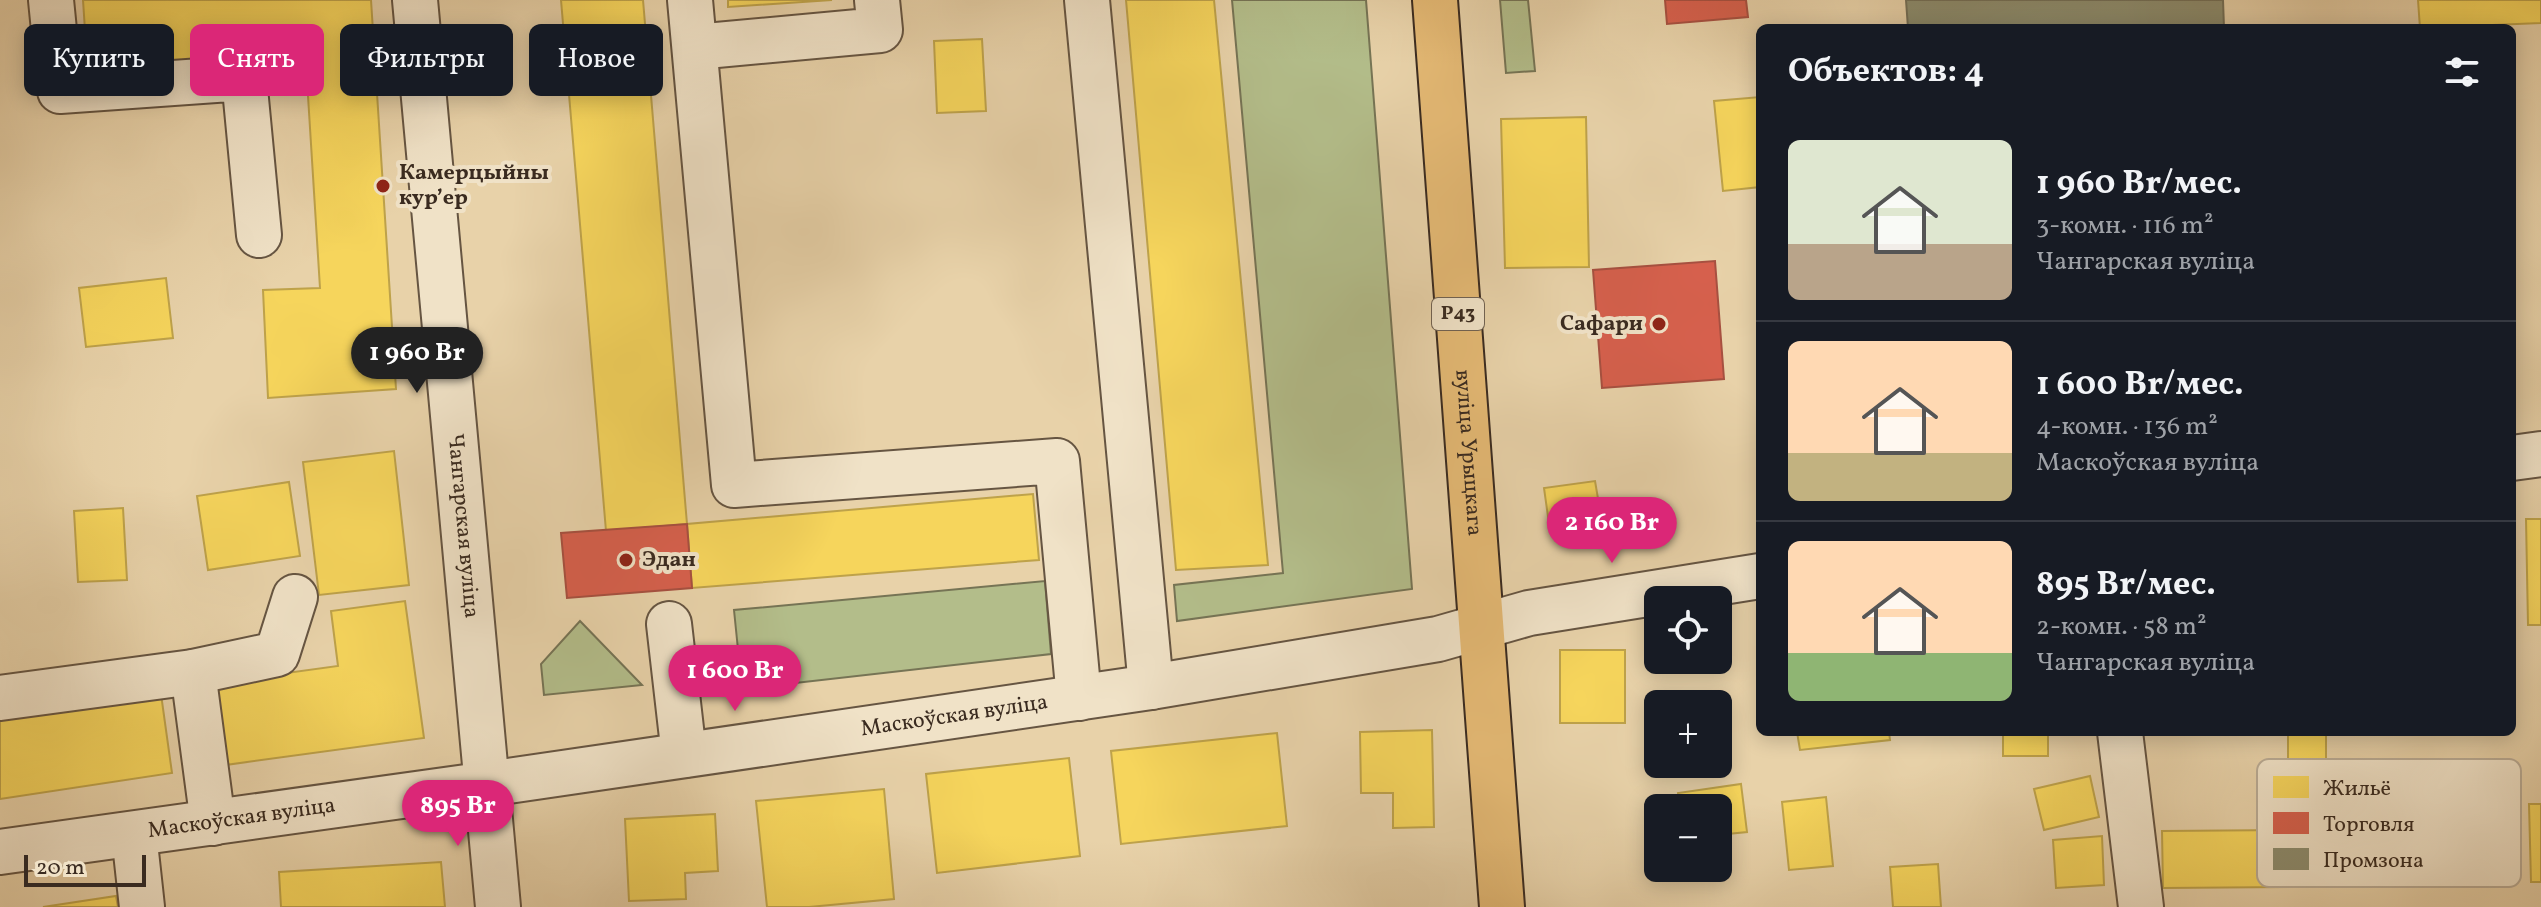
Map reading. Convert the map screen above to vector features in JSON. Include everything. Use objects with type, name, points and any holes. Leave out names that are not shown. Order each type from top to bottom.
[{"type":"main road","name":"вуліца Урыцкага","points":[[1435,0],[1502,907]]},
{"type":"street","points":[[51,0],[60,91],[244,78],[259,235]]},
{"type":"street","name":"Чангарская вуліца","points":[[415,0],[498,907]]},
{"type":"street","points":[[690,0],[734,485],[1057,461],[1079,698]]},
{"type":"street","points":[[695,47],[880,30],[877,0]]},
{"type":"street","points":[[1087,0],[1151,687]]},
{"type":"street","points":[[2516,457],[2541,454]]},
{"type":"street","name":"Маскоўская вуліца","points":[[0,852],[1151,687],[1438,639],[1529,613],[1756,577]]},
{"type":"street","points":[[0,698],[193,672],[277,654],[295,597]]},
{"type":"street","points":[[669,624],[684,755]]},
{"type":"street","points":[[193,672],[213,823]]},
{"type":"street","points":[[2120,736],[2141,907]]},
{"type":"street","points":[[134,834],[142,907]]},
{"type":"green space","points":[[1232,0],[1366,0],[1412,589],[1177,621],[1174,585],[1283,573]]},
{"type":"green space","points":[[1500,0],[1528,0],[1535,71],[1506,73]]},
{"type":"green space","points":[[1045,581],[1051,654],[742,689],[734,610]]},
{"type":"green space","points":[[580,621],[642,685],[544,695],[541,664]]},
{"type":"building: Жильё","points":[[83,0],[371,0],[373,24],[340,24],[340,96],[377,96],[396,389],[268,398],[263,290],[320,288],[308,96],[324,96],[324,24],[190,24],[190,68],[174,69],[174,24],[85,24]]},
{"type":"building: Жильё","points":[[561,0],[643,0],[645,24],[563,24]]},
{"type":"building: Жильё","points":[[728,0],[832,0],[728,7]]},
{"type":"building: Жильё","points":[[1126,0],[1214,0],[1268,565],[1176,570]]},
{"type":"building: Жильё","points":[[2418,0],[2541,0],[2541,23],[2420,24]]},
{"type":"building: Жильё","points":[[982,39],[986,111],[937,113],[934,41]]},
{"type":"building: Жильё","points":[[569,96],[651,96],[687,524],[606,531]]},
{"type":"building: Жильё","points":[[1756,97],[1756,187],[1723,191],[1714,101]]},
{"type":"building: Жильё","points":[[1586,117],[1589,267],[1505,268],[1501,119]]},
{"type":"building: Жильё","points":[[166,278],[173,338],[86,347],[79,288]]},
{"type":"building: Жильё","points":[[394,451],[409,585],[319,595],[303,462]]},
{"type":"building: Жильё","points":[[1595,481],[1602,522],[1550,531],[1544,488]]},
{"type":"building: Жильё","points":[[289,482],[300,556],[208,570],[197,496]]},
{"type":"building: Жильё","points":[[1033,494],[1039,560],[692,588],[687,524]]},
{"type":"building: Жильё","points":[[123,508],[127,580],[78,582],[74,511]]},
{"type":"building: Жильё","points":[[2526,519],[2541,519],[2541,625],[2528,625]]},
{"type":"building: Жильё","points":[[405,601],[424,738],[218,766],[207,684],[338,666],[331,611]]},
{"type":"building: Жильё","points":[[1560,650],[1625,650],[1625,723],[1560,723]]},
{"type":"building: Жильё","points":[[160,687],[172,773],[0,799],[0,711]]},
{"type":"building: Жильё","points":[[1432,730],[1434,827],[1393,828],[1393,793],[1361,793],[1360,732]]},
{"type":"building: Жильё","points":[[1277,733],[1287,826],[1121,844],[1111,751]]},
{"type":"building: Жильё","points":[[1798,736],[1890,736],[1890,740],[1800,750]]},
{"type":"building: Жильё","points":[[2003,736],[2048,736],[2048,756],[2003,756]]},
{"type":"building: Жильё","points":[[2288,736],[2326,736],[2326,759],[2288,759]]},
{"type":"building: Жильё","points":[[1069,758],[1080,856],[937,873],[926,774]]},
{"type":"building: Жильё","points":[[2090,776],[2099,817],[2044,830],[2034,789]]},
{"type":"building: Жильё","points":[[1741,784],[1747,832],[1732,834],[1732,794],[1678,793]]},
{"type":"building: Жильё","points":[[884,789],[894,899],[809,907],[767,907],[756,801]]},
{"type":"building: Жильё","points":[[1826,797],[1833,866],[1789,870],[1782,802]]},
{"type":"building: Жильё","points":[[2529,804],[2541,804],[2541,882],[2531,882]]},
{"type":"building: Жильё","points":[[715,814],[718,871],[685,873],[686,899],[629,901],[625,819]]},
{"type":"building: Жильё","points":[[2257,830],[2257,887],[2288,887],[2163,888],[2162,831]]},
{"type":"building: Жильё","points":[[2102,836],[2104,885],[2056,888],[2053,840]]},
{"type":"building: Жильё","points":[[441,862],[445,907],[281,907],[279,872]]},
{"type":"building: Жильё","points":[[1938,864],[1941,907],[1893,907],[1890,867]]},
{"type":"building: Жильё","points":[[116,896],[118,907],[43,907]]},
{"type":"building: Торговля","points":[[1665,0],[1746,0],[1748,17],[1667,24]]},
{"type":"building: Торговля","name":"Сафари","points":[[1715,261],[1724,379],[1602,388],[1593,270]]},
{"type":"building: Торговля","name":"Эдан","points":[[687,524],[692,588],[567,598],[561,533]]},
{"type":"building: Промзона","points":[[1906,0],[2223,0],[2224,24],[1908,24]]},
{"type":"place","name":"Камерцыйны курʼер","points":[[383,186]]},
{"type":"place","name":"Сафари","points":[[1659,324]]},
{"type":"place","name":"Эдан","points":[[626,560]]}]
